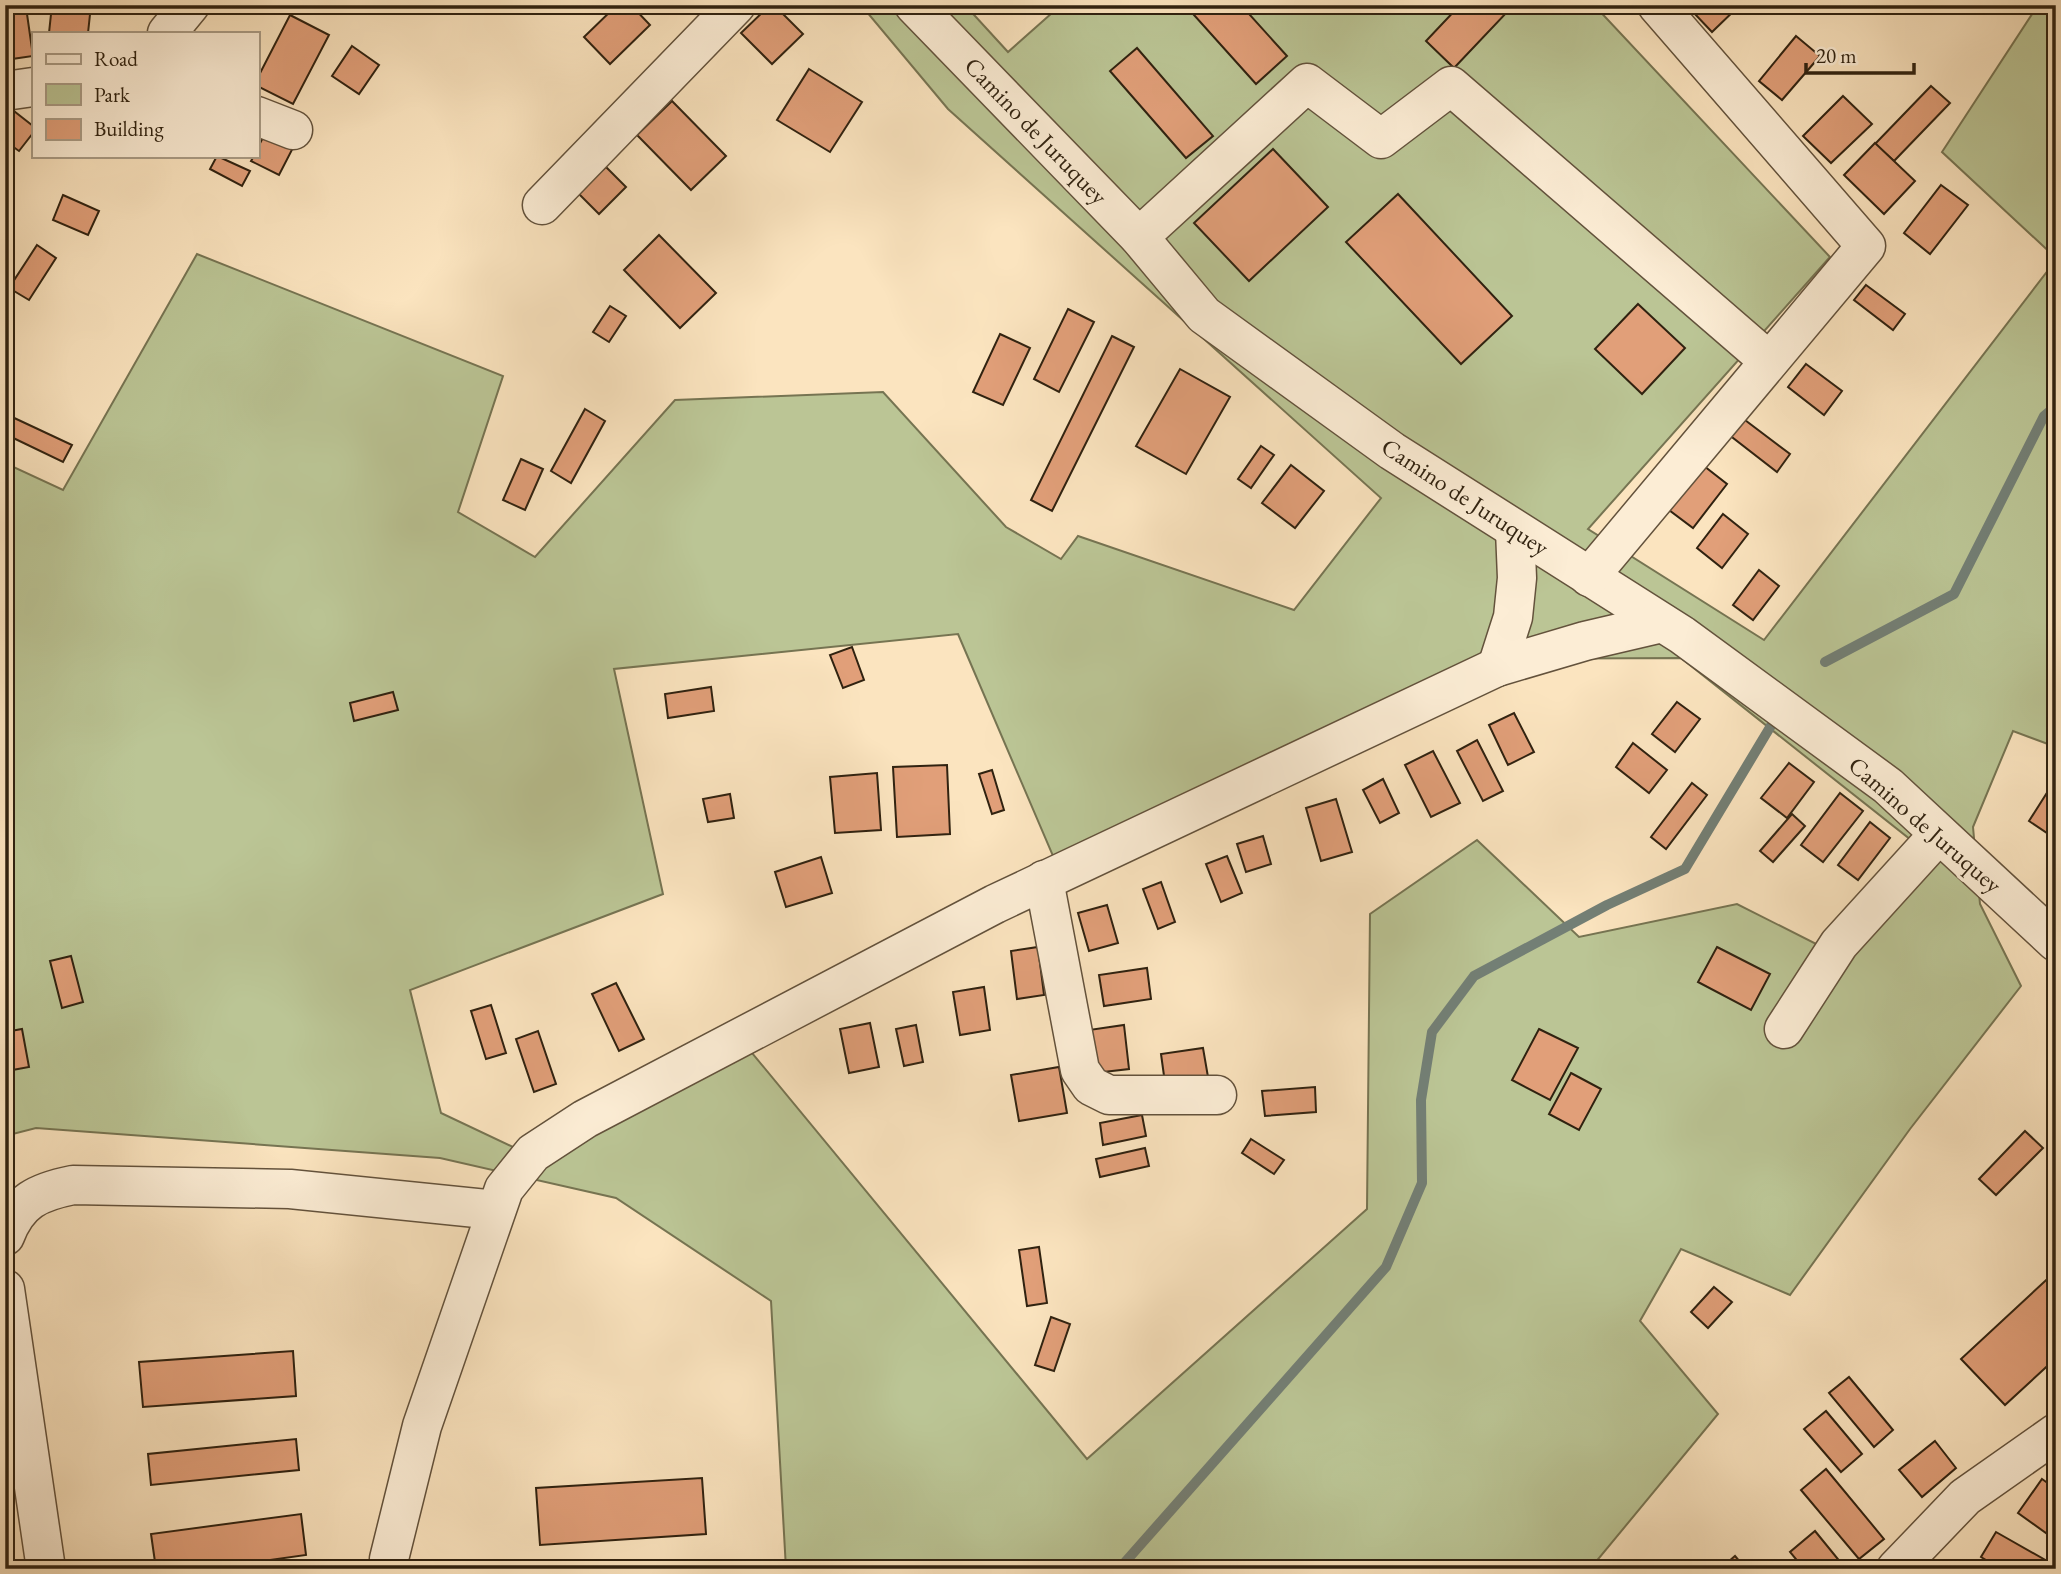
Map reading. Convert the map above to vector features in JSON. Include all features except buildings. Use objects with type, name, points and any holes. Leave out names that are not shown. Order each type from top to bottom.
[{"type":"street","points":[[168,32],[190,5]]},
{"type":"street","points":[[542,205],[736,5]]},
{"type":"street","name":"Camino de Juruquey","points":[[914,5],[1139,237],[1204,315],[1392,451],[1662,623],[1888,786],[2056,942]]},
{"type":"street","points":[[1589,577],[1866,246],[1657,5]]},
{"type":"street","points":[[1139,237],[1307,83],[1381,139],[1451,86],[1769,361]]},
{"type":"street","points":[[5,91],[32,87]]},
{"type":"street","points":[[259,117],[293,130]]},
{"type":"street","points":[[1497,667],[1513,617],[1517,578],[1515,530]]},
{"type":"street","points":[[388,1565],[422,1426],[496,1210],[504,1189],[533,1153],[585,1119],[1044,880],[1497,667],[1585,641],[1662,623]]},
{"type":"street","points":[[1784,1028],[1839,944],[1939,834]]},
{"type":"street","points":[[1044,880],[1080,1070],[1091,1086],[1109,1095],[1217,1096]]},
{"type":"street","points":[[5,1236],[21,1207],[35,1197],[73,1185],[289,1189],[496,1210]]},
{"type":"street","points":[[5,1289],[46,1569]]},
{"type":"street","points":[[1896,1569],[1965,1497],[2056,1433]]},
{"type":"green space","points":[[861,5],[965,5],[1008,52],[1061,5],[1594,5],[1830,257],[1588,529],[1764,640],[2056,260],[2056,747],[2013,731],[1973,827],[1980,904],[2021,986],[1910,1129],[1790,1295],[1681,1249],[1640,1321],[1718,1414],[1590,1569],[786,1569],[771,1301],[616,1198],[440,1158],[36,1128],[5,1136],[5,463],[63,490],[197,254],[503,376],[458,512],[535,557],[675,400],[883,392],[1006,527],[1061,559],[1078,536],[1294,610],[1381,498],[948,109]],"holes":[[[958,634],[1056,863],[1486,659],[1681,658],[1916,844],[1824,948],[1737,904],[1579,937],[1477,840],[1370,914],[1367,1209],[1087,1459],[743,1042],[534,1157],[441,1113],[410,990],[663,894],[614,669]]]},
{"type":"green space","points":[[2038,5],[2056,5],[2056,258],[1942,152]]},
{"type":"waterway","points":[[1825,662],[1954,594],[2044,416],[2056,406]]},
{"type":"waterway","points":[[1119,1569],[1386,1267],[1422,1183],[1421,1100],[1432,1032],[1474,976],[1607,905],[1685,869],[1772,724]]}]
